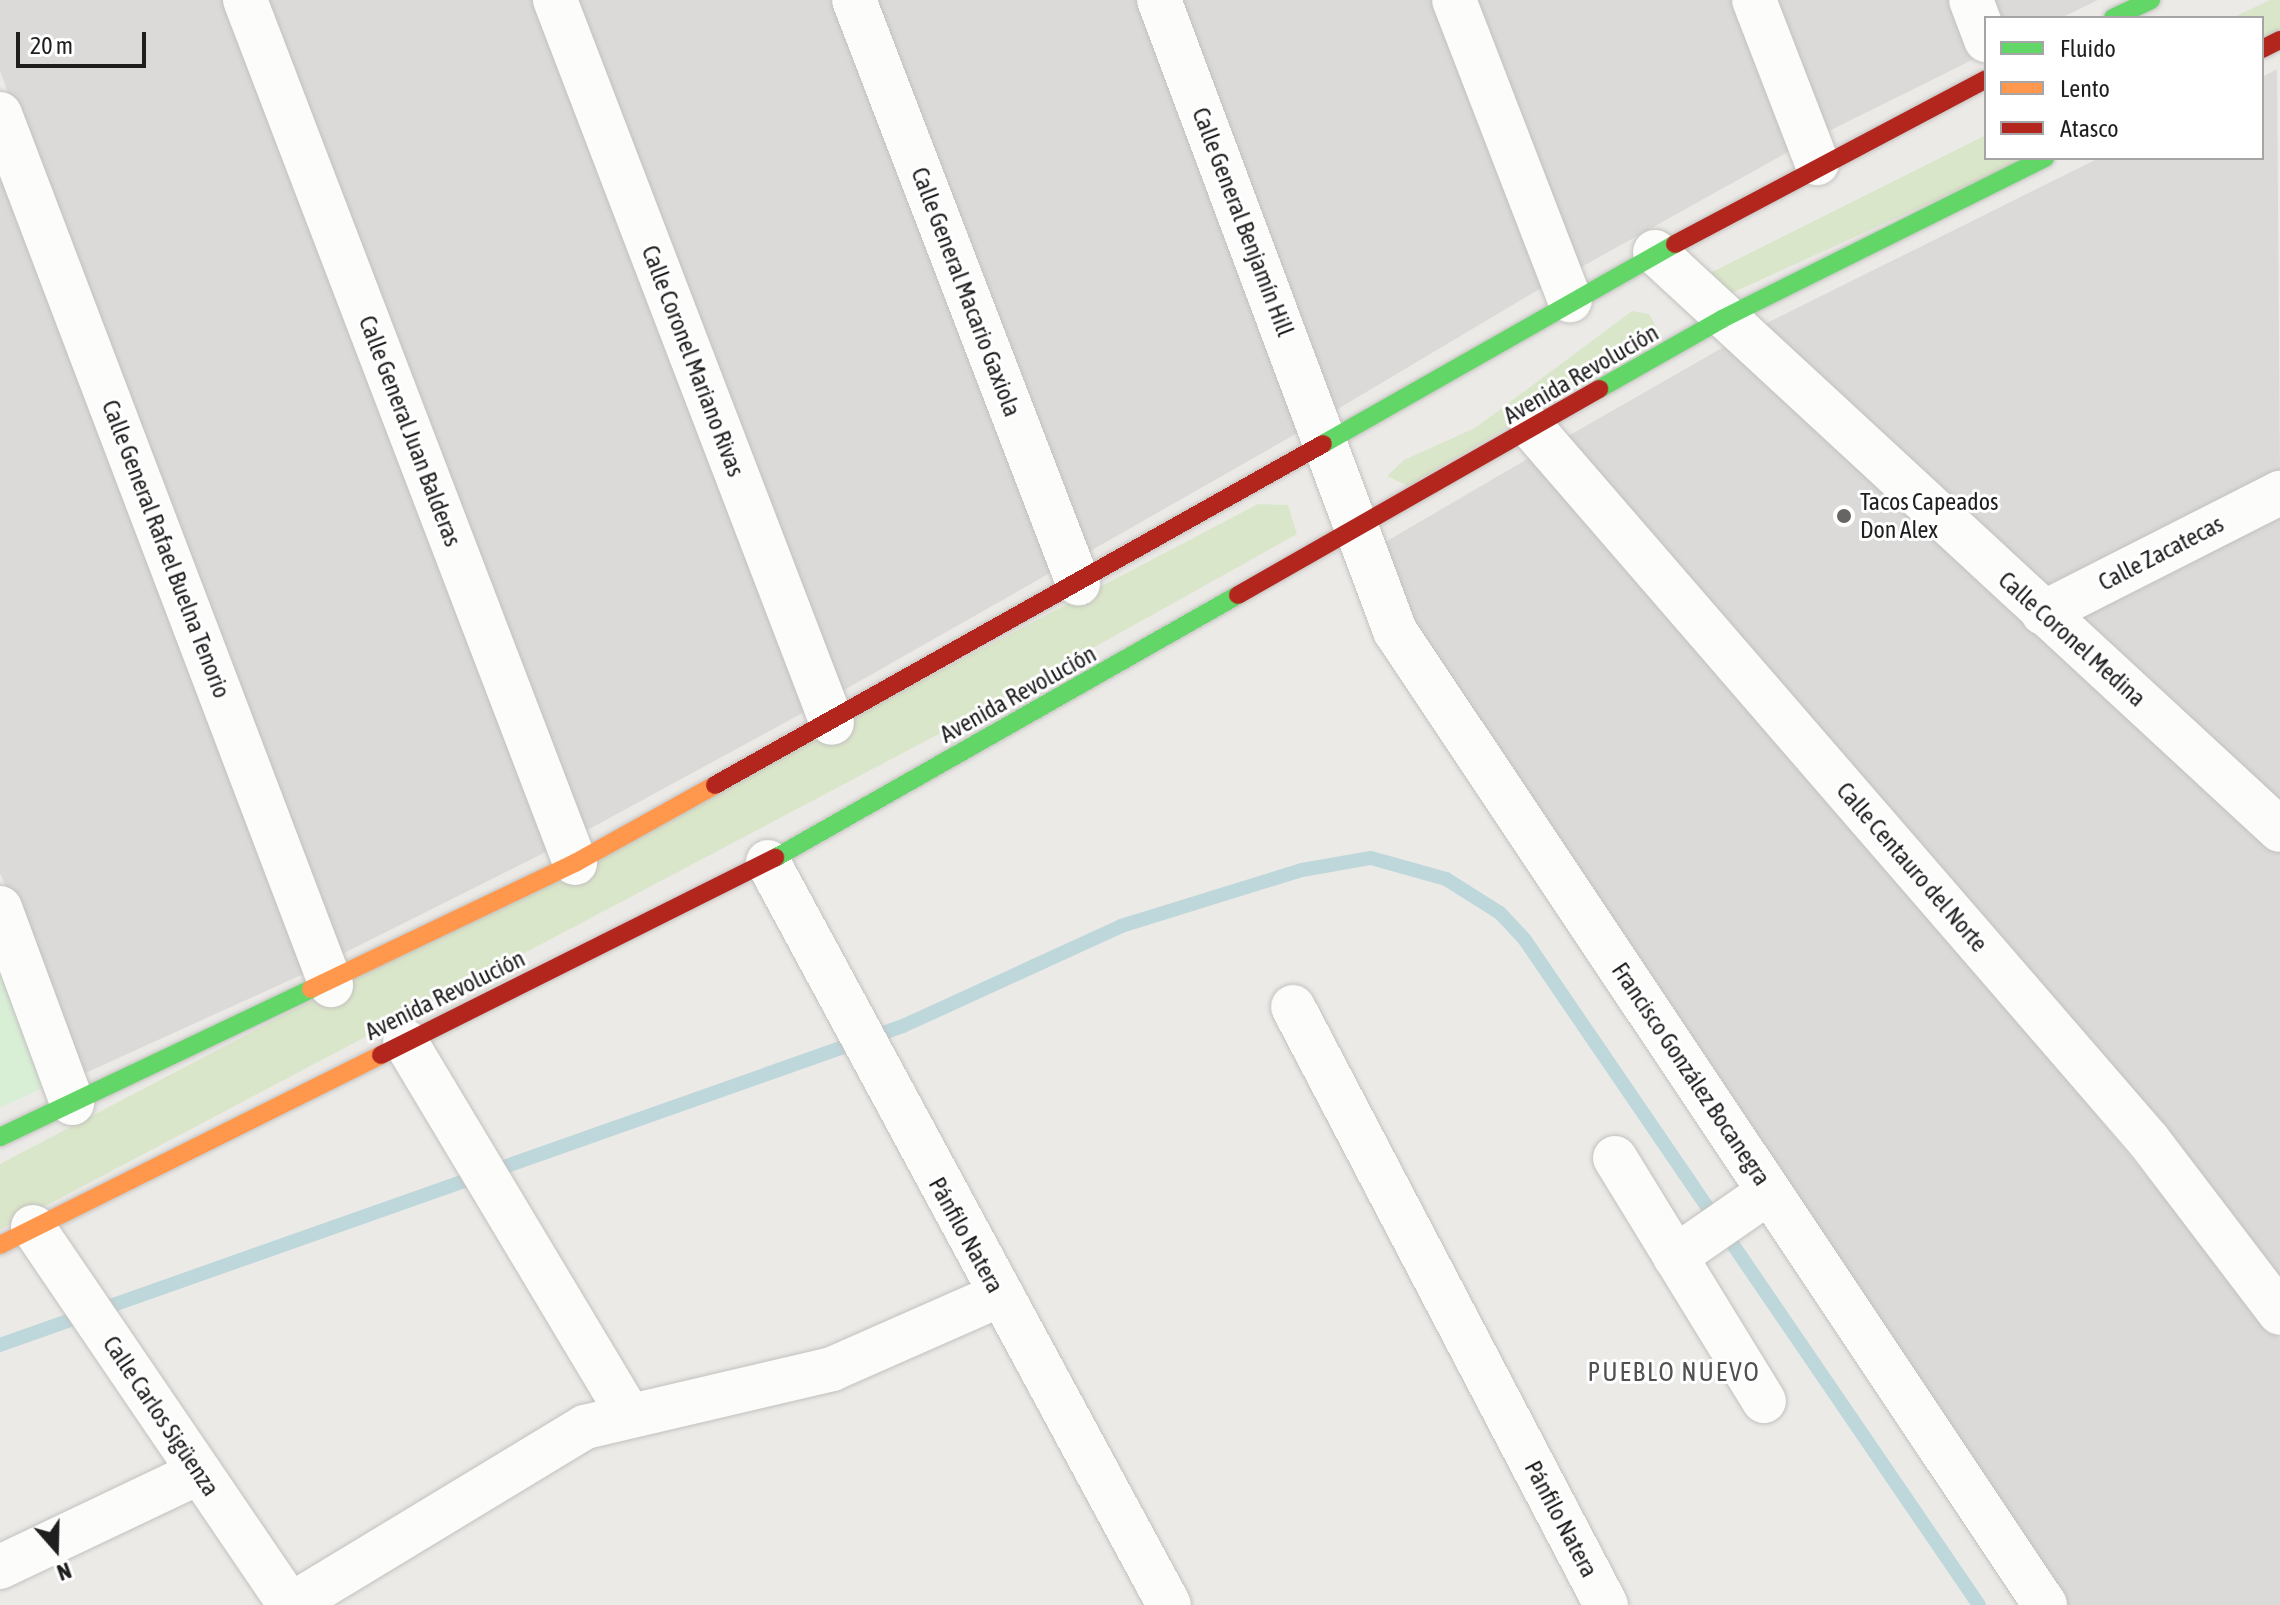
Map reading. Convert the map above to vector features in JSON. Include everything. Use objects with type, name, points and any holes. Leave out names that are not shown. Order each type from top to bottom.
[{"type":"street","name":"Calle General Juan Balderas","points":[[245,0],[575,863]]},
{"type":"street","name":"Calle Coronel Mariano Rivas","points":[[555,0],[832,723]]},
{"type":"street","name":"Calle General Macario Gaxiola","points":[[854,0],[1078,583]]},
{"type":"street","name":"Calle General Benjamín Hill","points":[[1159,0],[1327,443],[1355,533]]},
{"type":"street","points":[[1454,0],[1570,300]]},
{"type":"street","points":[[1754,0],[1817,163]]},
{"type":"street","points":[[1971,0],[1984,35]]},
{"type":"street","points":[[2117,16],[2151,0]]},
{"type":"street","points":[[0,1137],[331,985],[575,863],[832,723],[1327,443],[1655,252],[1817,163],[1984,80]]},
{"type":"street","name":"Calle General Rafael Buelna Tenorio","points":[[0,114],[331,985]]},
{"type":"street","name":"Avenida Revolución","points":[[17,1236],[768,862],[1355,533],[1722,319],[2041,160]]},
{"type":"street","name":"Calle Coronel Medina","points":[[1655,252],[1722,319],[2280,830]]},
{"type":"street","name":"Calle Centauro del Norte","points":[[1533,429],[2149,1141],[2280,1313]]},
{"type":"street","name":"Calle Zacatecas","points":[[2043,613],[2280,493]]},
{"type":"street","name":"Francisco González Bocanegra","points":[[1355,533],[1395,631],[2045,1605]]},
{"type":"street","name":"Pánfilo Natera","points":[[768,862],[873,1066],[1169,1605]]},
{"type":"street","points":[[0,908],[72,1103]]},
{"type":"street","name":"Pánfilo Natera","points":[[1293,1007],[1606,1605]]},
{"type":"street","points":[[405,1041],[628,1413]]},
{"type":"street","points":[[1615,1158],[1764,1401]]},
{"type":"street","points":[[1675,1257],[1769,1192]]},
{"type":"street","name":"Calle Carlos Sigüenza","points":[[17,1236],[200,1472],[290,1605]]},
{"type":"street","points":[[290,1605],[544,1450],[628,1413],[832,1369],[1000,1295]]},
{"type":"street","points":[[0,1567],[200,1472]]},
{"type":"shaded area","points":[[0,0],[229,0],[554,848],[336,957],[0,71]]},
{"type":"shaded area","points":[[260,0],[538,0],[810,709],[580,834]]},
{"type":"shaded area","points":[[570,0],[838,0],[1057,569],[837,694]]},
{"type":"shaded area","points":[[870,0],[1139,0],[1306,428],[1085,554]]},
{"type":"shaded area","points":[[1170,0],[1439,0],[1548,284],[1331,413]]},
{"type":"shaded area","points":[[1471,0],[1740,0],[1797,147],[1576,270]]},
{"type":"shaded area","points":[[1772,0],[1956,0],[1978,57],[1823,134]]},
{"type":"shaded area","points":[[1986,0],[2098,0],[2065,16],[1992,16]]},
{"type":"shaded area","points":[[2277,69],[2280,477],[2046,594],[1755,329],[2095,160],[2264,160],[2264,76]]},
{"type":"shaded area","points":[[0,156],[310,971],[81,1075],[0,873]]},
{"type":"shaded area","points":[[1729,344],[2280,850],[2280,1289],[1563,439]]},
{"type":"shaded area","points":[[1536,454],[1895,869],[2280,1339],[2280,1605],[2062,1605],[1411,629],[1375,548]]},
{"type":"shaded area","points":[[2280,510],[2280,811],[2067,615]]},
{"type":"green space","points":[[2270,0],[2280,0],[2280,32],[2264,39],[2264,16],[2236,16]]},
{"type":"green space","points":[[1984,136],[1984,160],[2024,160],[1732,293],[1706,275]]},
{"type":"green space","points":[[1632,311],[1649,314],[1661,336],[1408,486],[1387,476],[1404,460],[1475,428]]},
{"type":"green space","points":[[1258,504],[1288,505],[1297,534],[937,735],[0,1230],[0,1164]]},
{"type":"green space","points":[[0,960],[49,1085],[0,1108]]},
{"type":"waterway","points":[[0,1345],[903,1026],[1121,926],[1302,870],[1371,858],[1446,879],[1500,913],[1525,940],[1979,1605]]},
{"type":"traffic: fast","points":[[2117,16],[2151,0]]},
{"type":"traffic: fast","points":[[1599,389],[1722,319],[2041,160]]},
{"type":"traffic: fast","points":[[1323,444],[1675,244]]},
{"type":"traffic: fast","points":[[775,858],[1238,595]]},
{"type":"traffic: fast","points":[[0,1137],[311,989]]},
{"type":"traffic: slow","points":[[311,989],[575,863],[715,785]]},
{"type":"traffic: slow","points":[[0,1245],[381,1055]]},
{"type":"traffic: jam","points":[[2264,48],[2280,40]]},
{"type":"traffic: jam","points":[[1675,244],[1984,80]]},
{"type":"traffic: jam","points":[[1238,595],[1599,389]]},
{"type":"traffic: jam","points":[[715,785],[1323,444]]},
{"type":"traffic: jam","points":[[381,1055],[775,858]]},
{"type":"place","name":"Tacos Capeados Don Alex","points":[[1844,516]]},
{"type":"district","name":"PUEBLO NUEVO","points":[[1674,1373]]}]
